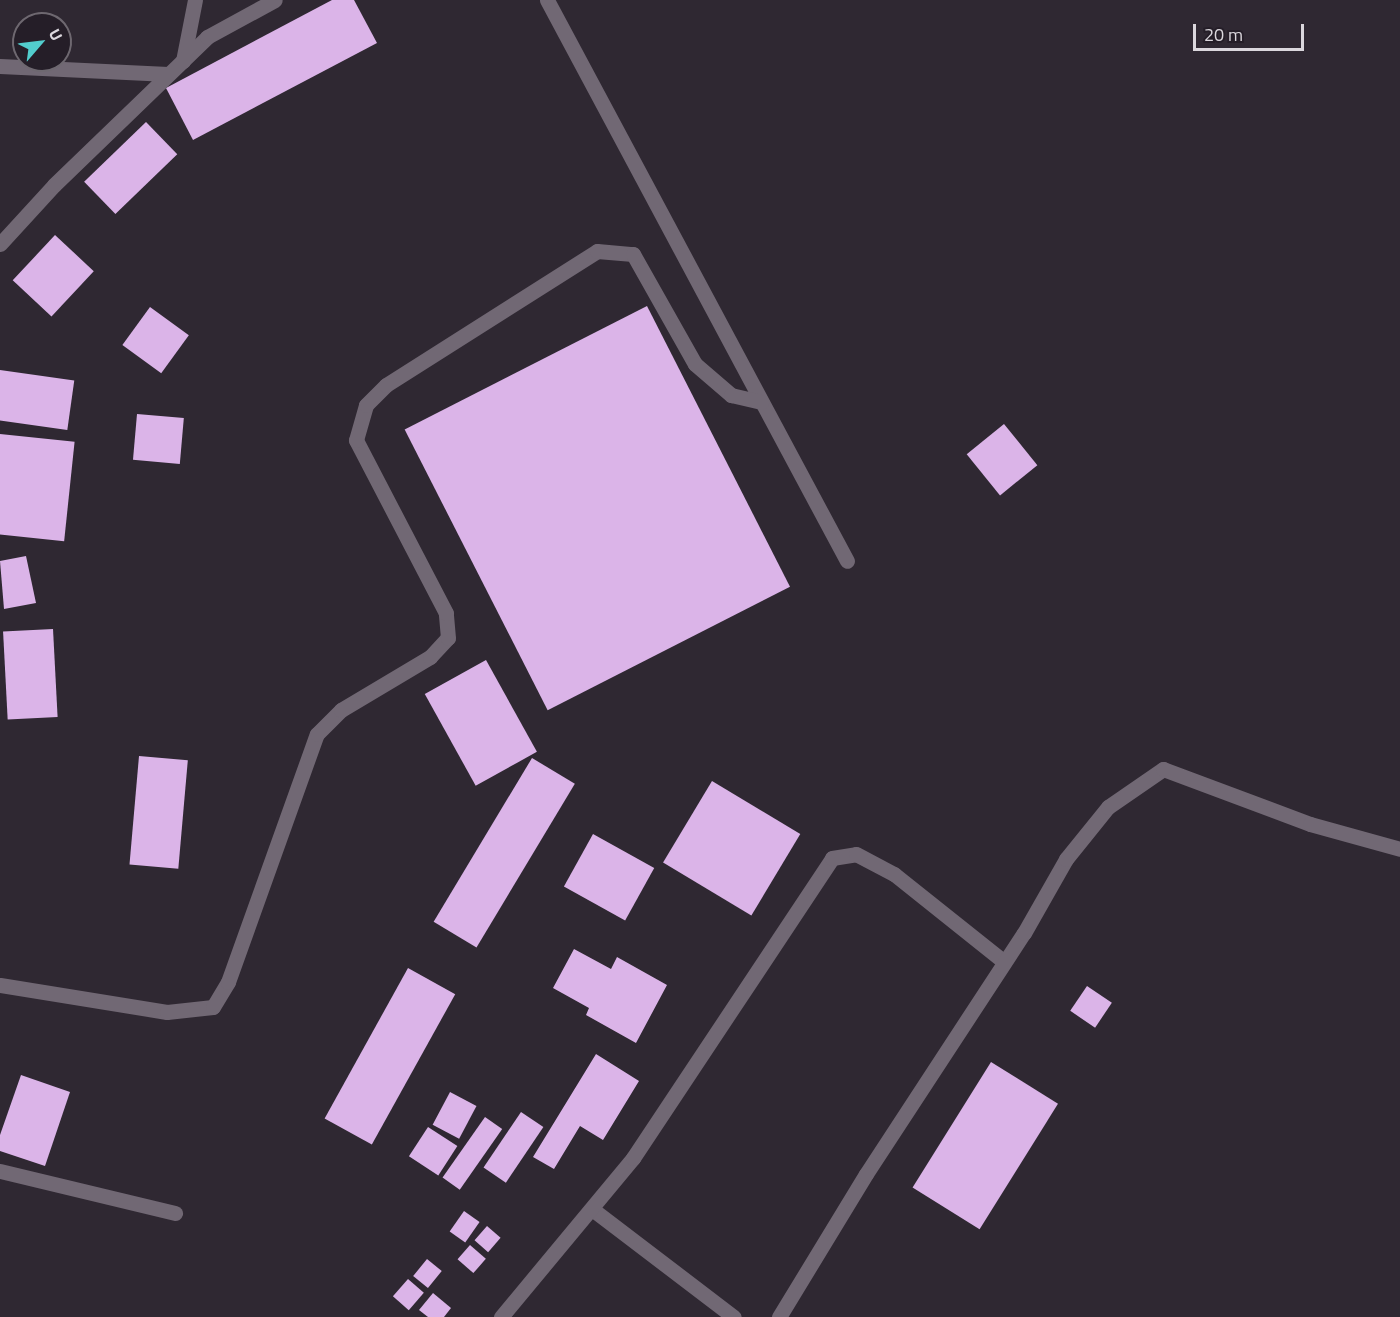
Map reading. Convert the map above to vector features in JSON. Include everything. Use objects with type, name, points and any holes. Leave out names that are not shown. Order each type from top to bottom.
[{"type":"street","points":[[183,61],[195,0]]},
{"type":"street","points":[[0,244],[8,232],[207,36],[275,0]]},
{"type":"street","points":[[546,0],[848,561]]},
{"type":"street","points":[[0,66],[168,74]]},
{"type":"street","points":[[0,985],[167,1012],[213,1007],[228,982],[317,734],[341,710],[430,657],[448,638],[446,613],[356,440],[366,405],[386,385],[597,251],[633,254],[695,364],[731,395],[761,402]]},
{"type":"street","points":[[779,1317],[1066,859],[1108,807],[1163,769],[1310,824],[1400,849]]},
{"type":"street","points":[[501,1317],[633,1158],[832,858],[856,854],[894,873],[1003,961]]},
{"type":"street","points":[[0,1170],[175,1213]]},
{"type":"street","points":[[592,1209],[734,1317]]},
{"type":"building","points":[[332,0],[354,0],[377,43],[193,140],[166,88]]},
{"type":"building","points":[[146,122],[177,154],[115,214],[84,182]]},
{"type":"building","points":[[55,235],[94,271],[51,316],[13,280]]},
{"type":"building","points":[[647,306],[790,587],[548,710],[405,429]]},
{"type":"building","points":[[150,307],[189,335],[161,373],[122,345]]},
{"type":"building","points":[[0,370],[74,380],[67,430],[0,420]]},
{"type":"building","points":[[137,414],[184,418],[180,464],[133,460]]},
{"type":"building","points":[[1004,424],[1037,465],[1000,495],[967,454]]},
{"type":"building","points":[[0,434],[75,442],[64,541],[0,535]]},
{"type":"building","points":[[26,556],[36,603],[4,609],[0,561]]},
{"type":"building","points":[[53,629],[58,717],[8,719],[3,632]]},
{"type":"building","points":[[486,660],[537,752],[476,786],[425,694]]},
{"type":"building","points":[[139,756],[188,760],[178,869],[130,865]]},
{"type":"building","points":[[532,758],[575,784],[476,947],[434,922]]},
{"type":"building","points":[[712,781],[800,834],[751,915],[663,862]]},
{"type":"building","points":[[593,834],[654,868],[625,920],[564,886]]},
{"type":"building","points":[[574,949],[611,969],[617,957],[667,985],[636,1043],[586,1015],[589,1008],[553,988]]},
{"type":"building","points":[[408,968],[455,994],[372,1145],[325,1118]]},
{"type":"building","points":[[1087,986],[1112,1003],[1095,1028],[1070,1011]]},
{"type":"building","points":[[596,1054],[639,1081],[603,1140],[580,1126],[554,1169],[533,1157]]},
{"type":"building","points":[[991,1062],[1058,1104],[980,1229],[913,1188]]},
{"type":"building","points":[[21,1075],[70,1092],[45,1166],[0,1151],[0,1135]]},
{"type":"building","points":[[450,1092],[476,1106],[459,1139],[433,1125]]},
{"type":"building","points":[[521,1112],[543,1127],[506,1183],[484,1168]]},
{"type":"building","points":[[485,1117],[502,1129],[460,1190],[443,1178]]},
{"type":"building","points":[[428,1127],[457,1146],[438,1175],[409,1156]]},
{"type":"building","points":[[464,1211],[480,1222],[465,1242],[450,1231]]},
{"type":"building","points":[[487,1226],[501,1238],[488,1252],[475,1240]]},
{"type":"building","points":[[470,1245],[486,1259],[473,1273],[458,1259]]},
{"type":"building","points":[[427,1259],[442,1271],[428,1288],[413,1276]]},
{"type":"building","points":[[408,1279],[424,1293],[409,1310],[393,1296]]},
{"type":"building","points":[[433,1293],[451,1308],[444,1317],[428,1317],[419,1310]]}]
